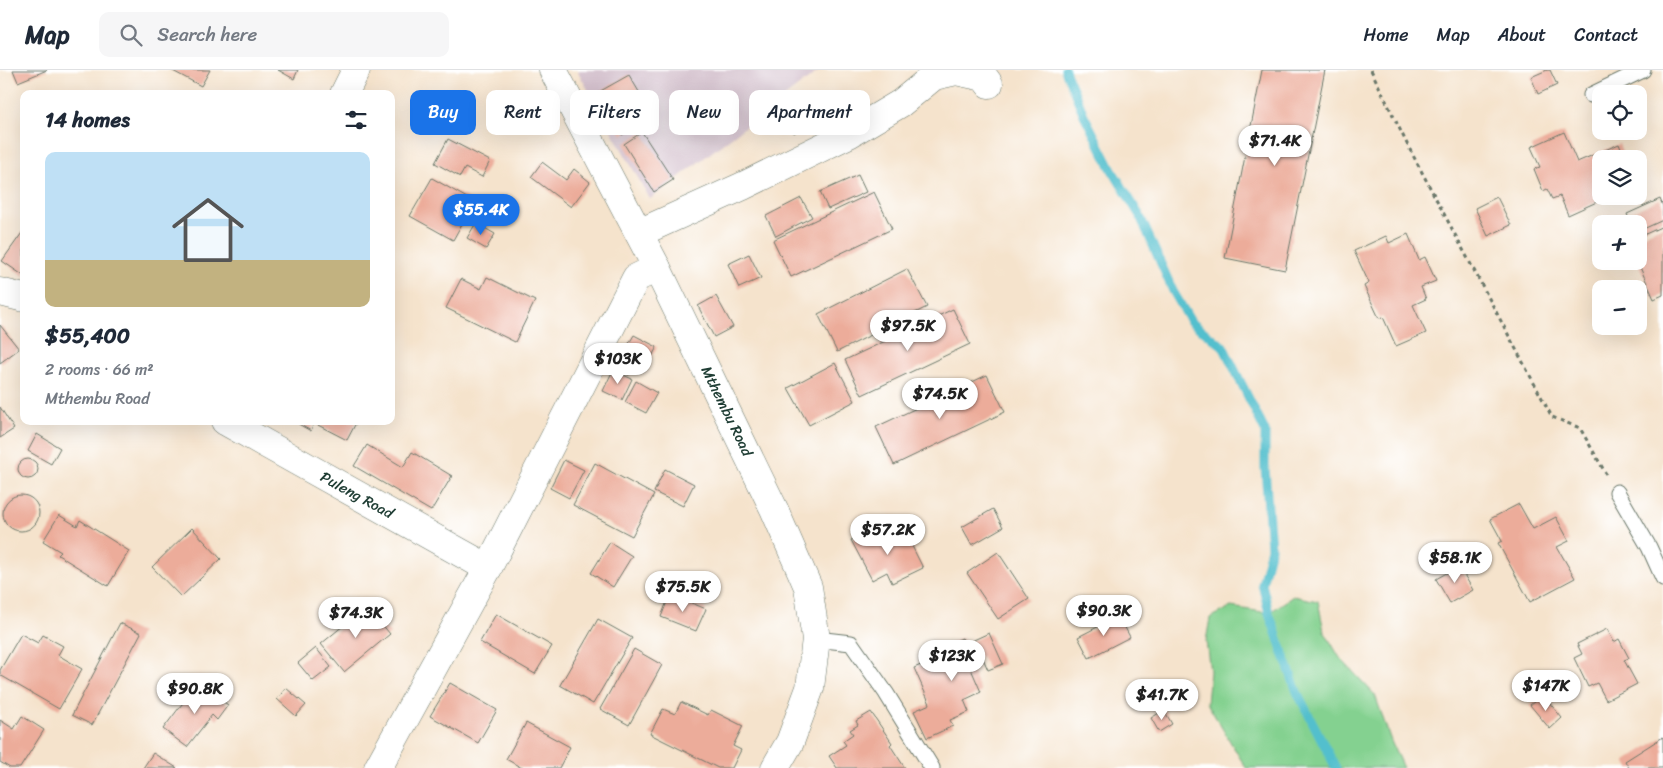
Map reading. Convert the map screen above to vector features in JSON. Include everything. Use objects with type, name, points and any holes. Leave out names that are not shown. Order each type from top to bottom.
[{"type":"street","points":[[346,90],[356,70]]},
{"type":"street","name":"Mthembu Road","points":[[553,70],[657,268],[778,518],[808,587],[816,639],[810,688],[790,742],[775,768]]},
{"type":"street","points":[[639,233],[744,186],[849,134],[901,102],[934,76],[956,71],[984,77],[989,84]]},
{"type":"street","points":[[378,768],[488,568],[636,278],[657,268]]},
{"type":"street","points":[[0,292],[20,297]]},
{"type":"street","name":"Puleng Road","points":[[232,425],[488,568]]},
{"type":"lane","points":[[1591,95],[1644,70]]},
{"type":"lane","points":[[1617,492],[1649,547],[1663,578]]},
{"type":"lane","points":[[816,639],[851,643],[886,693],[932,768]]},
{"type":"path","points":[[1372,70],[1408,146],[1552,417],[1580,428],[1617,492]]},
{"type":"shaded area","points":[[580,70],[820,70],[794,90],[749,90],[749,124],[739,131],[739,90],[669,90],[669,135],[734,135],[650,199],[614,135],[659,135],[659,90],[588,90],[578,72]]},
{"type":"green space","points":[[1293,596],[1318,601],[1324,631],[1340,658],[1375,695],[1391,741],[1403,768],[1246,768],[1207,703],[1210,671],[1206,641],[1210,618],[1231,607],[1269,613]]},
{"type":"building","points":[[13,70],[47,70],[18,82]]},
{"type":"building","points":[[171,70],[210,70],[201,86]]},
{"type":"building","points":[[278,70],[298,70],[294,79]]},
{"type":"building","points":[[1262,70],[1325,70],[1285,270],[1225,258]]},
{"type":"building","points":[[1550,70],[1557,85],[1538,94],[1531,77]]},
{"type":"building","points":[[629,75],[638,90],[602,90]]},
{"type":"building","points":[[1564,132],[1577,162],[1592,156],[1592,204],[1568,215],[1560,196],[1552,199],[1547,189],[1543,191],[1534,169],[1540,167],[1531,147]]},
{"type":"building","points":[[638,135],[644,135],[673,180],[654,192],[624,144]]},
{"type":"building","points":[[448,139],[490,161],[482,177],[465,168],[460,177],[435,163]]},
{"type":"building","points":[[1619,144],[1621,150],[1605,150]]},
{"type":"building","points":[[542,162],[566,180],[574,169],[590,182],[571,207],[531,177]]},
{"type":"building","points":[[858,175],[866,192],[828,209],[820,192]]},
{"type":"building","points":[[432,178],[474,202],[453,240],[410,216]]},
{"type":"building","points":[[874,192],[892,229],[791,277],[773,240]]},
{"type":"building","points":[[1497,197],[1511,225],[1488,236],[1475,208]]},
{"type":"building","points":[[801,198],[812,217],[776,236],[766,216]]},
{"type":"building","points":[[1660,199],[1663,206],[1663,220],[1647,227],[1647,215],[1627,214]]},
{"type":"building","points":[[476,223],[495,234],[486,249],[467,238]]},
{"type":"building","points":[[1663,226],[1663,295],[1654,299],[1641,270],[1647,270],[1647,233]]},
{"type":"building","points":[[1408,234],[1419,260],[1425,257],[1436,281],[1421,287],[1426,299],[1413,305],[1426,333],[1396,346],[1383,317],[1379,318],[1364,286],[1369,283],[1354,251],[1386,236],[1389,243]]},
{"type":"building","points":[[20,236],[20,273],[2,261]]},
{"type":"building","points":[[749,254],[761,278],[739,288],[728,264]]},
{"type":"building","points":[[907,269],[927,307],[837,352],[818,314]]},
{"type":"building","points":[[487,277],[535,301],[515,342],[446,308],[461,279],[481,289]]},
{"type":"building","points":[[716,296],[733,327],[714,337],[698,306]]},
{"type":"building","points":[[953,309],[970,344],[862,395],[845,360]]},
{"type":"building","points":[[0,325],[19,349],[0,363]]},
{"type":"building","points":[[634,335],[657,347],[644,371],[635,365],[629,375],[615,367]]},
{"type":"building","points":[[835,363],[855,401],[809,425],[788,388]]},
{"type":"building","points":[[613,370],[632,379],[622,400],[603,391]]},
{"type":"building","points":[[987,375],[1005,412],[894,465],[876,427]]},
{"type":"building","points":[[636,381],[657,393],[646,413],[625,402]]},
{"type":"building","points":[[0,407],[14,429],[0,438]]},
{"type":"building","points":[[300,425],[313,425],[311,431]]},
{"type":"building","points":[[318,425],[355,425],[347,440]]},
{"type":"building","points":[[37,434],[60,448],[51,464],[28,451]]},
{"type":"building","points":[[367,445],[403,467],[412,452],[452,476],[431,511],[354,466]]},
{"type":"building","points":[[24,459],[32,459],[38,465],[38,473],[32,479],[24,479],[18,473],[18,465]]},
{"type":"building","points":[[564,460],[584,470],[569,498],[550,488]]},
{"type":"building","points":[[595,463],[654,495],[632,536],[573,505]]},
{"type":"building","points":[[665,469],[694,484],[683,506],[654,492]]},
{"type":"building","points":[[21,495],[28,496],[34,500],[38,506],[38,520],[34,526],[28,530],[21,531],[14,530],[8,526],[4,520],[3,513],[4,506],[8,500],[14,496]]},
{"type":"building","points":[[1519,504],[1533,529],[1556,517],[1569,541],[1557,547],[1575,578],[1530,602],[1498,543],[1502,541],[1490,519]]},
{"type":"building","points":[[993,509],[1003,527],[972,545],[962,527]]},
{"type":"building","points":[[59,515],[77,526],[80,520],[129,551],[108,586],[58,555],[61,552],[43,541]]},
{"type":"building","points":[[192,528],[221,559],[181,597],[152,567]]},
{"type":"building","points":[[903,528],[923,568],[892,583],[887,572],[872,580],[851,540],[870,531],[876,543]]},
{"type":"building","points":[[610,542],[632,556],[613,587],[591,573]]},
{"type":"building","points":[[998,552],[1029,599],[998,619],[967,573]]},
{"type":"building","points":[[1459,566],[1473,590],[1450,603],[1436,579]]},
{"type":"building","points":[[670,594],[706,609],[696,631],[661,617]]},
{"type":"building","points":[[367,606],[390,634],[344,672],[321,644]]},
{"type":"building","points":[[496,614],[552,646],[535,674],[480,642]]},
{"type":"building","points":[[1119,616],[1130,637],[1089,658],[1078,637]]},
{"type":"building","points":[[598,619],[632,638],[593,704],[560,685]]},
{"type":"building","points":[[120,623],[141,633],[92,725],[72,715]]},
{"type":"building","points":[[1607,629],[1614,642],[1619,639],[1629,658],[1624,660],[1637,684],[1606,700],[1597,683],[1588,687],[1574,658],[1582,654],[1577,644]]},
{"type":"building","points":[[989,633],[1003,664],[988,670],[982,656],[968,662],[981,692],[964,700],[969,712],[950,720],[953,726],[927,738],[914,711],[930,704],[914,668],[939,657],[936,650],[962,638],[965,644]]},
{"type":"building","points":[[21,634],[38,643],[43,635],[63,646],[58,655],[82,669],[59,709],[0,675],[0,670]]},
{"type":"building","points":[[316,648],[331,667],[313,681],[298,663]]},
{"type":"building","points":[[634,649],[662,665],[629,725],[600,709]]},
{"type":"building","points":[[198,683],[228,705],[217,720],[212,715],[187,747],[163,729]]},
{"type":"building","points":[[450,683],[497,710],[478,743],[430,716]]},
{"type":"building","points":[[286,688],[306,705],[296,716],[277,699]]},
{"type":"building","points":[[1543,695],[1562,718],[1550,729],[1530,705]]},
{"type":"building","points":[[681,702],[708,715],[711,710],[743,726],[733,746],[741,750],[732,768],[718,768],[650,734],[663,709],[675,714]]},
{"type":"building","points":[[1164,710],[1172,724],[1159,732],[1151,718]]},
{"type":"building","points":[[871,712],[892,743],[890,745],[905,768],[837,768],[829,756],[846,745],[843,741],[853,734],[850,730],[858,725],[856,721]]},
{"type":"building","points":[[22,716],[44,730],[20,768],[10,768],[0,762],[0,720],[14,729]]},
{"type":"building","points":[[526,723],[570,747],[559,768],[522,768],[506,759]]},
{"type":"building","points":[[1663,737],[1663,768],[1629,768],[1625,761]]},
{"type":"building","points":[[153,753],[177,768],[143,768]]},
{"type":"waterway","points":[[1065,70],[1084,115],[1112,170],[1140,216],[1173,291],[1191,322],[1223,346],[1265,431],[1265,468],[1271,548],[1262,584],[1269,613],[1297,692],[1336,768]]}]
